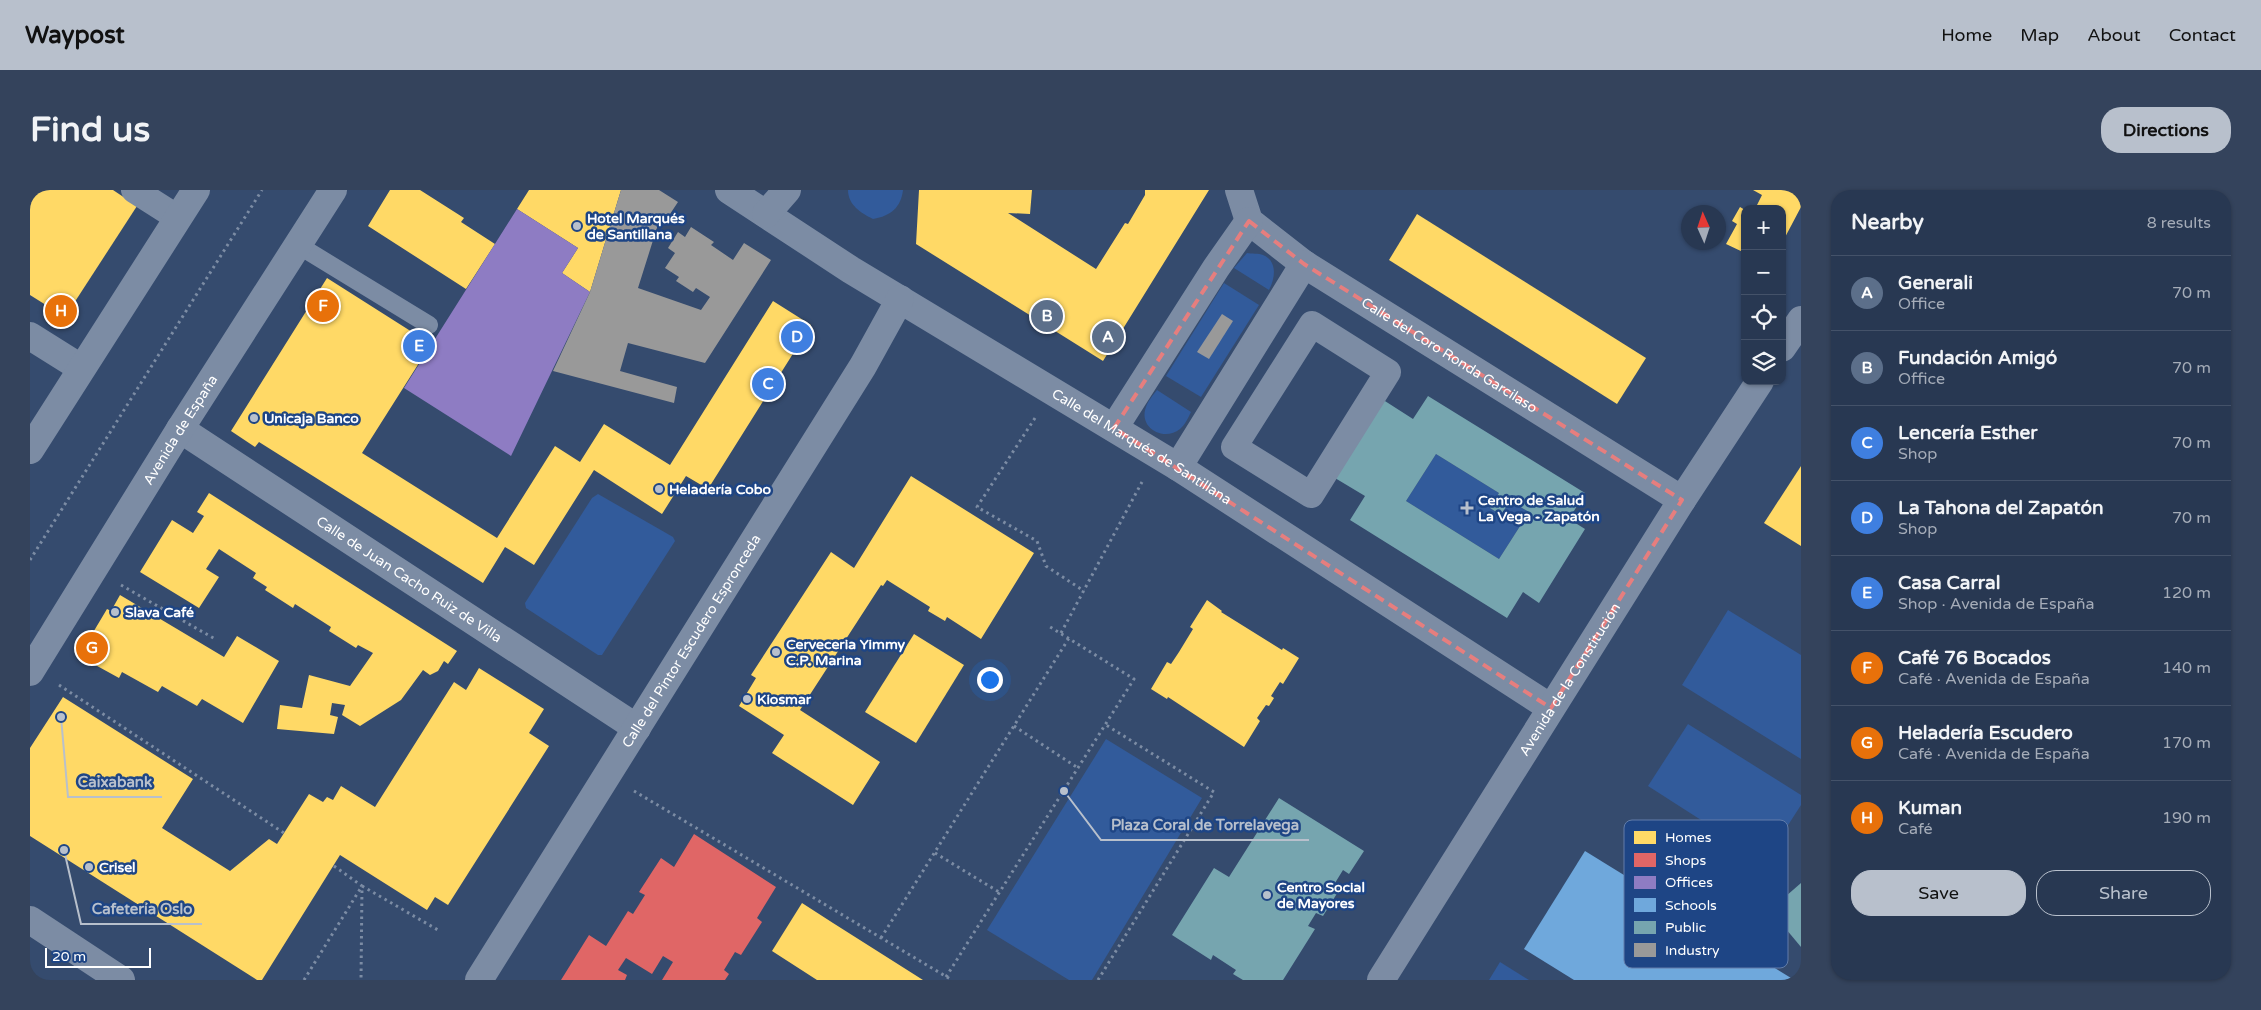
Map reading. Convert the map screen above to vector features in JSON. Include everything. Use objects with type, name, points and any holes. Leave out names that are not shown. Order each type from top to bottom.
[{"type":"street","points":[[134,190],[178,218]]},
{"type":"street","points":[[30,450],[196,190]]},
{"type":"street","name":"Avenida de España","points":[[31,670],[180,429],[333,190]]},
{"type":"street","name":"Calle del Marqués de Santillana","points":[[729,190],[900,299],[1167,461],[1551,708]]},
{"type":"street","points":[[766,214],[787,190]]},
{"type":"street","points":[[1114,428],[1211,276],[1248,222],[1239,190]]},
{"type":"street","name":"Calle del Coro Ronda Garcilaso","points":[[1248,222],[1304,264],[1682,500]]},
{"type":"street","points":[[1167,461],[1304,264]]},
{"type":"street","name":"Calle del Pintor Escudero Espronceda","points":[[480,980],[863,366],[900,299]]},
{"type":"street","points":[[1786,342],[1801,320]]},
{"type":"street","points":[[1312,324],[1388,372],[1311,495],[1234,448],[1312,324]]},
{"type":"street","points":[[30,336],[81,368]]},
{"type":"street","name":"Avenida de la Constitución","points":[[1381,980],[1682,500],[1757,385]]},
{"type":"street","name":"Calle de Juan Cacho Ruiz de Villa","points":[[180,429],[637,728]]},
{"type":"street","points":[[30,920],[121,980]]},
{"type":"lane","points":[[298,245],[428,325]]},
{"type":"path","points":[[30,560],[262,190]]},
{"type":"path","points":[[1053,391],[977,507],[1037,541],[1046,566],[1084,591]]},
{"type":"path","points":[[1061,633],[1084,591],[1167,461]]},
{"type":"path","points":[[95,569],[215,639]]},
{"type":"path","points":[[946,976],[1134,678],[1047,625]]},
{"type":"path","points":[[881,938],[1069,638]]},
{"type":"path","points":[[31,670],[284,833]]},
{"type":"path","points":[[1098,980],[1214,792],[1106,725]]},
{"type":"path","points":[[1014,726],[1078,769]]},
{"type":"path","points":[[632,789],[952,980]]},
{"type":"path","points":[[935,853],[999,892]]},
{"type":"path","points":[[334,866],[362,886],[438,930]]},
{"type":"path","points":[[304,980],[362,886]]},
{"type":"path","points":[[361,980],[362,886]]},
{"type":"highlighted area","points":[[1249,221],[1304,264],[1682,500],[1551,708],[1114,428]]},
{"type":"shaded area","points":[[848,190],[903,190],[900,201],[894,210],[885,216],[873,219],[853,204]]},
{"type":"shaded area","points":[[1247,253],[1261,254],[1271,261],[1274,276],[1269,290],[1234,268]]},
{"type":"shaded area","points":[[1224,283],[1259,305],[1201,397],[1166,376]]},
{"type":"shaded area","points":[[1157,390],[1191,412],[1180,429],[1174,433],[1167,434],[1154,431],[1146,421],[1146,407]]},
{"type":"shaded area","points":[[1436,454],[1499,493],[1490,508],[1501,515],[1510,501],[1529,512],[1499,559],[1406,501]]},
{"type":"shaded area","points":[[598,494],[673,537],[675,541],[602,655],[598,655],[526,608],[525,603],[592,498]]},
{"type":"shaded area","points":[[1728,610],[1801,655],[1801,759],[1682,685]]},
{"type":"shaded area","points":[[1688,724],[1801,795],[1801,805],[1788,825],[1788,820],[1701,820],[1648,786]]},
{"type":"shaded area","points":[[1106,739],[1202,798],[1092,980],[1069,980],[987,930]]},
{"type":"shaded area","points":[[1500,962],[1529,980],[1489,980]]},
{"type":"building: Homes","points":[[30,190],[113,190],[137,206],[65,317],[30,295]]},
{"type":"building: Homes","points":[[390,190],[420,190],[464,218],[461,222],[495,244],[466,289],[368,226]]},
{"type":"building: Homes","name":"Hotel Marqués de Santillana","points":[[529,190],[621,190],[590,292],[562,273],[578,248],[517,209]]},
{"type":"building: Homes","points":[[919,190],[1032,190],[1030,214],[1008,213],[1096,269],[1125,223],[1128,224],[1145,195],[1145,190],[1209,190],[1103,361],[916,244]]},
{"type":"building: Homes","points":[[1753,190],[1801,190],[1801,207],[1786,235],[1786,205],[1757,205],[1762,195]]},
{"type":"building: Homes","points":[[1741,208],[1741,251],[1726,244],[1737,224],[1732,221]]},
{"type":"building: Homes","points":[[1417,214],[1646,358],[1617,404],[1389,260]]},
{"type":"building: Homes","points":[[327,278],[431,344],[362,453],[497,538],[555,446],[580,462],[604,424],[670,465],[773,301],[811,325],[708,489],[686,476],[662,514],[594,470],[534,565],[505,547],[483,583],[259,442],[255,447],[231,431]]},
{"type":"building: Homes","points":[[1801,466],[1801,546],[1764,523]]},
{"type":"building: Homes","points":[[911,476],[1034,553],[981,639],[947,617],[945,621],[928,611],[930,607],[887,580],[883,586],[881,585],[800,710],[880,762],[853,805],[772,753],[784,735],[739,706],[756,678],[751,675],[831,552],[854,568]]},
{"type":"building: Homes","points":[[209,493],[457,651],[448,664],[444,661],[438,671],[430,675],[423,670],[401,700],[360,726],[342,715],[345,705],[332,703],[330,715],[338,717],[334,734],[277,729],[280,705],[302,708],[309,675],[350,686],[373,653],[358,645],[356,648],[329,631],[331,627],[295,604],[293,608],[265,590],[267,587],[253,578],[256,573],[219,549],[206,569],[219,577],[199,608],[140,572],[172,520],[193,533],[204,516],[197,512]]},
{"type":"building: Homes","points":[[120,595],[224,657],[237,636],[279,661],[243,723],[202,699],[197,706],[162,686],[158,692],[122,672],[119,678],[79,656],[107,609],[111,611]]},
{"type":"building: Homes","points":[[1207,600],[1221,612],[1282,650],[1283,648],[1299,658],[1283,684],[1280,682],[1271,696],[1274,698],[1269,706],[1266,705],[1257,718],[1260,721],[1244,747],[1168,697],[1167,699],[1151,689],[1167,662],[1171,664],[1179,652],[1193,629],[1190,627]]},
{"type":"building: Homes","points":[[914,634],[964,665],[916,743],[865,712]]},
{"type":"building: Homes","points":[[479,668],[544,709],[529,733],[549,746],[448,905],[435,897],[427,910],[340,855],[262,980],[257,980],[30,836],[30,748],[63,697],[193,779],[162,828],[230,871],[269,839],[277,844],[309,794],[323,802],[327,797],[333,800],[341,786],[375,807],[454,682],[466,690]]},
{"type":"building: Homes","points":[[802,903],[923,980],[817,980],[772,951]]},
{"type":"building: Shops","points":[[694,834],[776,887],[757,918],[762,922],[741,955],[735,952],[724,970],[729,974],[725,980],[662,980],[673,962],[663,956],[652,974],[626,958],[618,970],[627,975],[625,980],[561,980],[589,935],[606,946],[628,911],[633,914],[645,895],[639,892],[661,858],[674,867]]},
{"type":"building: Offices","points":[[517,209],[578,248],[562,273],[590,292],[511,456],[404,388]]},
{"type":"building: Schools","points":[[1585,851],[1624,875],[1624,968],[1775,968],[1791,978],[1790,980],[1574,980],[1524,949]]},
{"type":"building: Public","name":"Centro de Salud La Vega - Zapatón","points":[[1374,394],[1413,419],[1428,396],[1585,493],[1569,519],[1585,529],[1539,603],[1523,592],[1507,618],[1350,520],[1365,496],[1325,472]],"holes":[[[1436,454],[1499,493],[1490,508],[1501,515],[1510,501],[1529,512],[1499,559],[1406,501]]]},
{"type":"building: Public","name":"Centro Social de Mayores","points":[[1279,798],[1364,851],[1349,874],[1343,870],[1335,883],[1341,887],[1323,916],[1316,913],[1308,926],[1315,929],[1283,980],[1243,980],[1233,974],[1236,970],[1213,955],[1211,960],[1172,935],[1214,868],[1229,877]]},
{"type":"building: Public","points":[[1801,883],[1801,947],[1788,931],[1788,894]]},
{"type":"building: Industry","points":[[621,190],[659,190],[678,202],[668,217],[661,215],[638,288],[701,310],[710,297],[696,288],[693,292],[676,281],[679,277],[665,268],[675,253],[668,248],[678,232],[685,237],[691,227],[714,242],[711,245],[733,260],[744,243],[771,260],[705,363],[628,343],[620,371],[677,387],[674,403],[553,371],[590,292]]},
{"type":"building: Industry","points":[[1222,314],[1233,321],[1209,359],[1197,352]]},
{"type":"place","name":"Hotel Marqués de Santillana","points":[[577,226]]},
{"type":"place","name":"Café 76 Bocados","points":[[323,306]]},
{"type":"place","name":"Kuman","points":[[61,311]]},
{"type":"place","name":"Fundación Amigó","points":[[1047,316]]},
{"type":"place","name":"La Tahona del Zapatón","points":[[797,337]]},
{"type":"place","name":"Generali","points":[[1108,337]]},
{"type":"place","name":"Casa Carral","points":[[419,346]]},
{"type":"place","name":"Lencería Esther","points":[[768,384]]},
{"type":"place","name":"Unicaja Banco","points":[[254,418]]},
{"type":"place","name":"Heladería Cobo","points":[[659,489]]},
{"type":"place","name":"Centro de Salud La Vega - Zapatón","points":[[1467,508]]},
{"type":"place","name":"Slava Café","points":[[115,612]]},
{"type":"place","name":"Heladería Escudero","points":[[92,648]]},
{"type":"place","name":"Cerveceria Yimmy C.P. Marina","points":[[776,652]]},
{"type":"place","name":"Kiosmar","points":[[747,699]]},
{"type":"place","name":"Caixabank","points":[[61,717]]},
{"type":"place","name":"Plaza Coral de Torrelavega","points":[[1064,791]]},
{"type":"place","name":"Cafetería Oslo","points":[[64,850]]},
{"type":"place","name":"Crisel","points":[[89,867]]},
{"type":"place","name":"Centro Social de Mayores","points":[[1267,895]]}]
